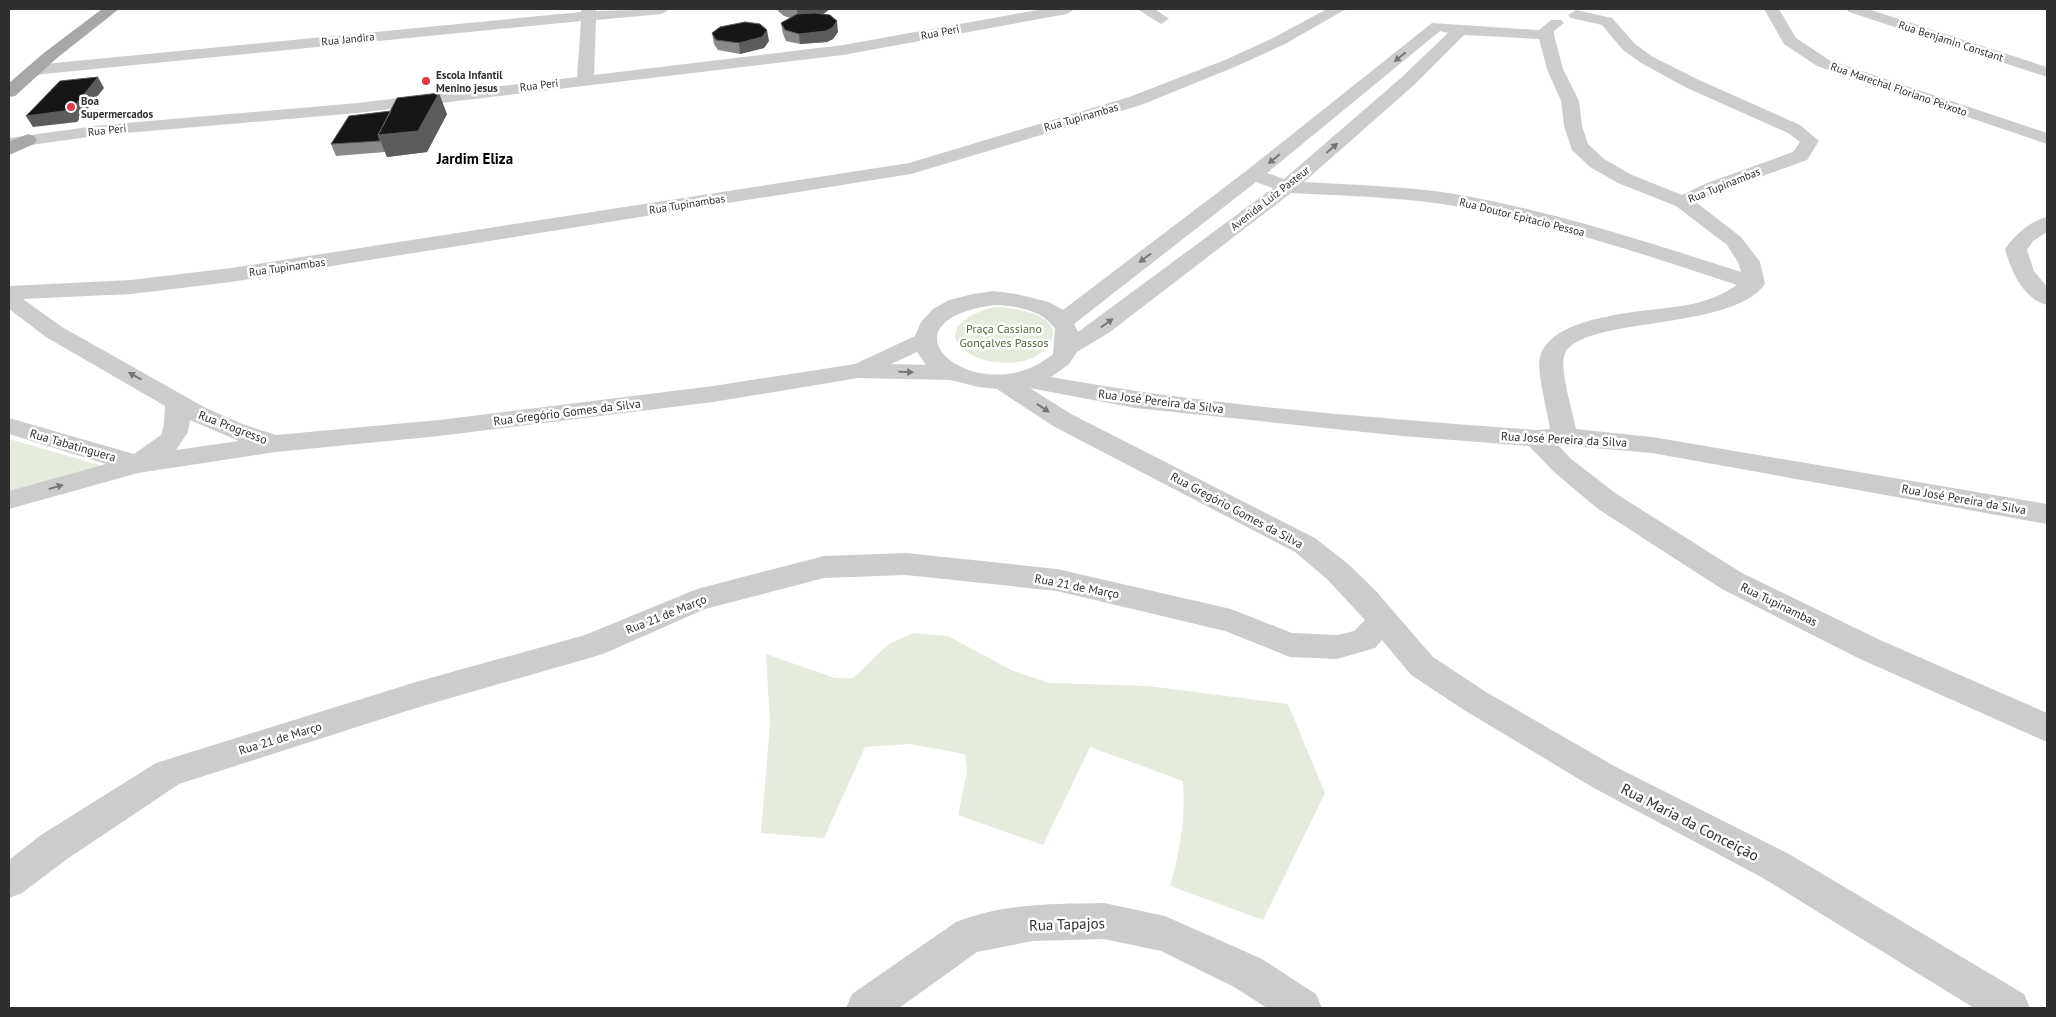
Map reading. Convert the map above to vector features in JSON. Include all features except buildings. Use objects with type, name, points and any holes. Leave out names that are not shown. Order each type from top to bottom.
[{"type":"main road","points":[[9,92],[111,9]]},
{"type":"main road","points":[[9,149],[28,140]]},
{"type":"street","name":"Rua Jandira","points":[[34,70],[588,12],[662,9]]},
{"type":"street","name":"Rua Peri","points":[[9,143],[103,130],[357,108],[585,79],[690,69],[844,50],[1067,9]]},
{"type":"street","points":[[1145,9],[1161,20]]},
{"type":"street","name":"Rua Tupinambas","points":[[9,293],[131,287],[231,275],[911,168],[1135,101],[1239,60],[1338,9]]},
{"type":"street","name":"Rua Marechal Floriano Peixoto","points":[[1772,9],[1790,41],[1823,63],[2047,138]]},
{"type":"street","name":"Rua Benjamin Constant","points":[[1854,9],[2047,72]]},
{"type":"street","points":[[585,79],[588,12]]},
{"type":"street","points":[[1581,12],[1552,24],[1547,29],[1546,35],[1555,69],[1570,101],[1574,126],[1580,146],[1597,163],[1625,179],[1684,202]]},
{"type":"street","name":"Rua Tupinambas","points":[[1581,12],[1607,22],[1629,47],[1647,60],[1693,84],[1794,129],[1810,141],[1800,156],[1714,187],[1684,202],[1734,241],[1748,262],[1754,284]]},
{"type":"street","points":[[1062,322],[1254,175],[1437,26],[1460,30],[1546,35]]},
{"type":"street","name":"Avenida Luiz Pasteur","points":[[1063,355],[1287,187],[1408,81],[1460,30]]},
{"type":"street","name":"Rua Doutor Epitacio Pessoa","points":[[1254,175],[1287,187],[1402,194],[1454,200],[1514,212],[1664,254],[1754,284]]},
{"type":"street","points":[[2047,223],[2026,237],[2016,248],[2020,269],[2037,290],[2047,298]]},
{"type":"street","points":[[1550,437],[1551,361],[1557,344],[1570,335],[1602,326],[1679,314],[1715,305],[1740,296],[1754,284]]},
{"type":"street","points":[[994,298],[1015,299],[1034,304],[1050,312],[1062,322],[1068,335],[1063,355],[1043,372],[1012,380],[981,381],[954,373],[934,360],[926,349],[925,340],[930,324],[940,314],[955,306],[994,298]]},
{"type":"street","name":"Rua Progresso","points":[[9,300],[54,332],[195,413],[233,430],[276,444]]},
{"type":"street","name":"Rua Gregório Gomes da Silva","points":[[858,371],[925,340]]},
{"type":"street","points":[[1063,355],[1084,412],[1099,439]]},
{"type":"street","name":"Rua Gregório Gomes da Silva","points":[[276,444],[439,428],[713,394],[858,371],[954,373]]},
{"type":"street","name":"Rua José Pereira da Silva","points":[[1012,380],[1135,400],[1402,428],[1652,445],[2047,514]]},
{"type":"street","name":"Rua Gregório Gomes da Silva","points":[[1012,380],[1062,420],[1305,545],[1338,572],[1384,620]]},
{"type":"street","points":[[137,464],[164,447],[176,435],[178,423],[177,402]]},
{"type":"street","name":"Rua Tabatinguera","points":[[9,426],[137,464]]},
{"type":"street","name":"Rua Tupinambas","points":[[1550,437],[1562,465],[1608,502],[1732,581],[1869,649],[2047,728]]},
{"type":"street","name":"Rua Progresso","points":[[9,500],[137,464],[276,444]]},
{"type":"street","name":"Rua 21 de Março","points":[[9,881],[54,847],[168,773],[416,695],[592,645],[697,600],[824,567],[906,564],[1057,580],[1231,621],[1290,645],[1337,647],[1364,640],[1384,620]]},
{"type":"street","name":"Rua Maria da Conceição","points":[[1384,620],[1422,666],[1475,701],[1604,777],[1776,866],[2010,1008]]},
{"type":"street","points":[[9,869],[54,847]]},
{"type":"street","name":"Rua Tapajos","points":[[866,1008],[969,935],[1033,923],[1104,921],[1165,934],[1248,973],[1302,1008]]},
{"type":"green space","name":"Praça Cassiano Gonçalves Passos","points":[[995,307],[1027,312],[1047,321],[1052,328],[1052,337],[1046,348],[1029,359],[1008,363],[985,360],[967,352],[958,344],[955,336],[957,329],[969,317]]},
{"type":"green space","points":[[9,439],[110,468],[9,496]]},
{"type":"green space","points":[[913,633],[948,636],[1013,671],[1050,683],[1148,686],[1288,704],[1325,793],[1263,920],[1170,886],[1181,834],[1184,808],[1183,781],[1090,747],[1043,845],[958,815],[967,772],[965,754],[910,744],[865,747],[824,838],[761,833],[770,724],[766,654],[835,678],[853,678],[889,644]]},
{"type":"place","name":"Escola Infantil Menino jesus","points":[[426,81]]},
{"type":"place","name":"Boa Supermercados","points":[[71,107]]},
{"type":"district","name":"Jardim Eliza","points":[[475,158]]}]
